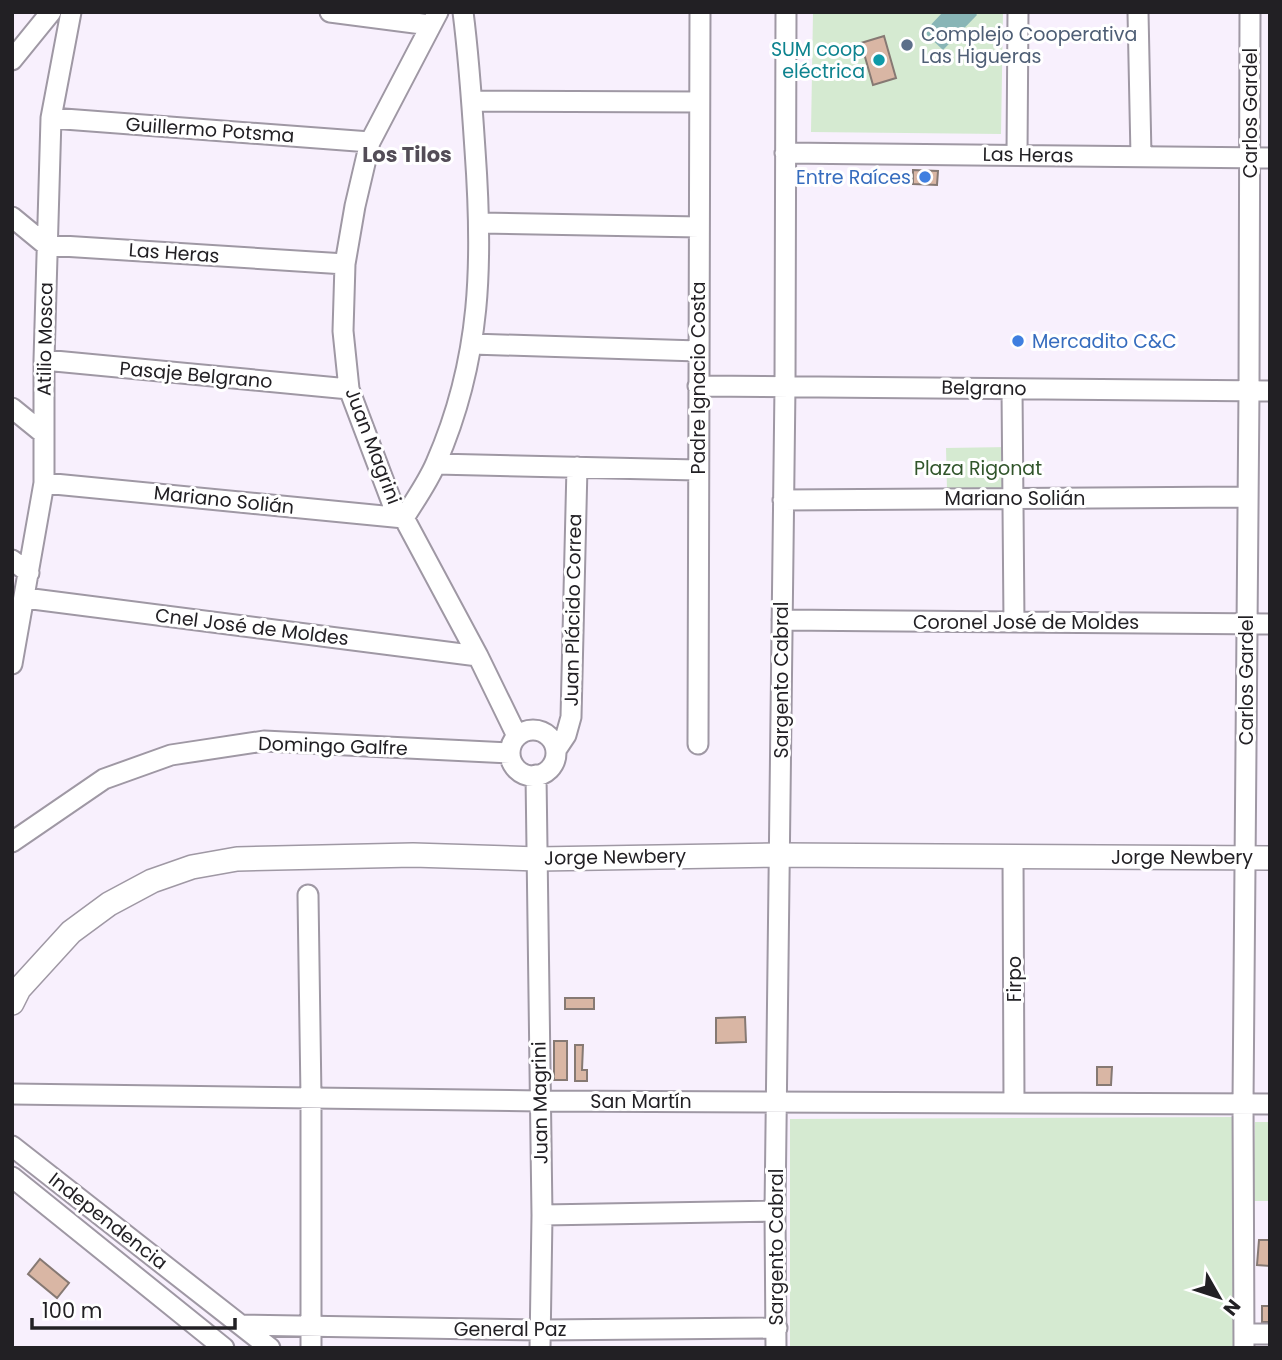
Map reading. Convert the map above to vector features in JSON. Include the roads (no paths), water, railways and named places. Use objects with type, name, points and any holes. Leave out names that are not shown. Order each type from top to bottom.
[{"type":"main road","name":"Jorge Newbery","points":[[12,1003],[19,989],[71,932],[109,904],[152,881],[192,867],[237,859],[413,855],[538,859],[780,855],[1270,858]]},
{"type":"street","points":[[12,60],[51,12]]},
{"type":"street","name":"Atilio Mosca","points":[[12,664],[44,482],[46,245],[51,118],[71,12]]},
{"type":"street","points":[[330,12],[434,19]]},
{"type":"street","name":"Juan Magrini","points":[[404,518],[436,464],[461,394],[472,344],[479,281],[480,223],[463,12]]},
{"type":"street","name":"Padre Ignacio Costa","points":[[698,744],[700,12]]},
{"type":"street","name":"Sargento Cabral","points":[[776,1338],[786,12]]},
{"type":"street","points":[[1017,155],[1018,12]]},
{"type":"street","points":[[1138,12],[1141,156]]},
{"type":"street","name":"Carlos Gardel","points":[[1250,12],[1243,1104],[1258,1338]]},
{"type":"street","name":"Juan Magrini","points":[[434,19],[370,142],[355,206],[345,264],[343,331],[349,389],[394,508],[404,518],[478,656],[513,745]]},
{"type":"street","points":[[472,101],[699,102]]},
{"type":"street","name":"Guillermo Potsma","points":[[51,118],[370,142]]},
{"type":"street","name":"Las Heras","points":[[785,153],[1270,158]]},
{"type":"street","points":[[12,217],[46,245]]},
{"type":"street","points":[[480,223],[699,227]]},
{"type":"street","name":"Las Heras","points":[[46,245],[345,264]]},
{"type":"street","points":[[472,344],[698,351]]},
{"type":"street","name":"Pasaje Belgrano","points":[[44,360],[349,389]]},
{"type":"street","name":"Belgrano","points":[[698,386],[1270,391]]},
{"type":"street","points":[[1012,388],[1014,622]]},
{"type":"street","points":[[12,408],[44,433]]},
{"type":"street","points":[[436,464],[697,470]]},
{"type":"street","name":"Juan Plácido Correa","points":[[556,750],[566,736],[571,717],[577,467]]},
{"type":"street","name":"Mariano Solián","points":[[44,482],[404,518]]},
{"type":"street","name":"Mariano Solián","points":[[783,500],[1247,497]]},
{"type":"street","points":[[12,560],[29,573]]},
{"type":"street","name":"Cnel José de Moldes","points":[[25,598],[478,656]]},
{"type":"street","name":"Coronel José de Moldes","points":[[782,620],[1270,625]]},
{"type":"street","points":[[538,731],[551,739],[556,750],[550,768],[536,775],[521,773],[515,767],[513,745],[523,732],[538,731]]},
{"type":"street","name":"Domingo Galfre","points":[[13,842],[104,779],[171,755],[264,741],[513,745]]},
{"type":"street","name":"Juan Magrini","points":[[536,775],[542,1215],[540,1339]]},
{"type":"street","name":"Firpo","points":[[1013,856],[1014,1102]]},
{"type":"street","points":[[308,895],[311,1348]]},
{"type":"street","name":"San Martín","points":[[12,1094],[540,1101],[1270,1104]]},
{"type":"street","name":"Independencia","points":[[12,1146],[270,1348]]},
{"type":"street","points":[[12,1177],[224,1348]]},
{"type":"street","points":[[542,1215],[775,1211]]},
{"type":"street","name":"General Paz","points":[[243,1325],[540,1339],[776,1338]]},
{"type":"place","name":"Complejo Cooperativa Las Higueras","points":[[907,45]]},
{"type":"place","name":"SUM coop eléctrica","points":[[879,60]]},
{"type":"place","name":"Entre Raíces","points":[[925,177]]},
{"type":"place","name":"Mercadito C&C","points":[[1018,341]]},
{"type":"district","name":"Los Tilos","points":[[407,154]]},
{"type":"park label","name":"Plaza Rigonat","points":[[978,468]]}]
